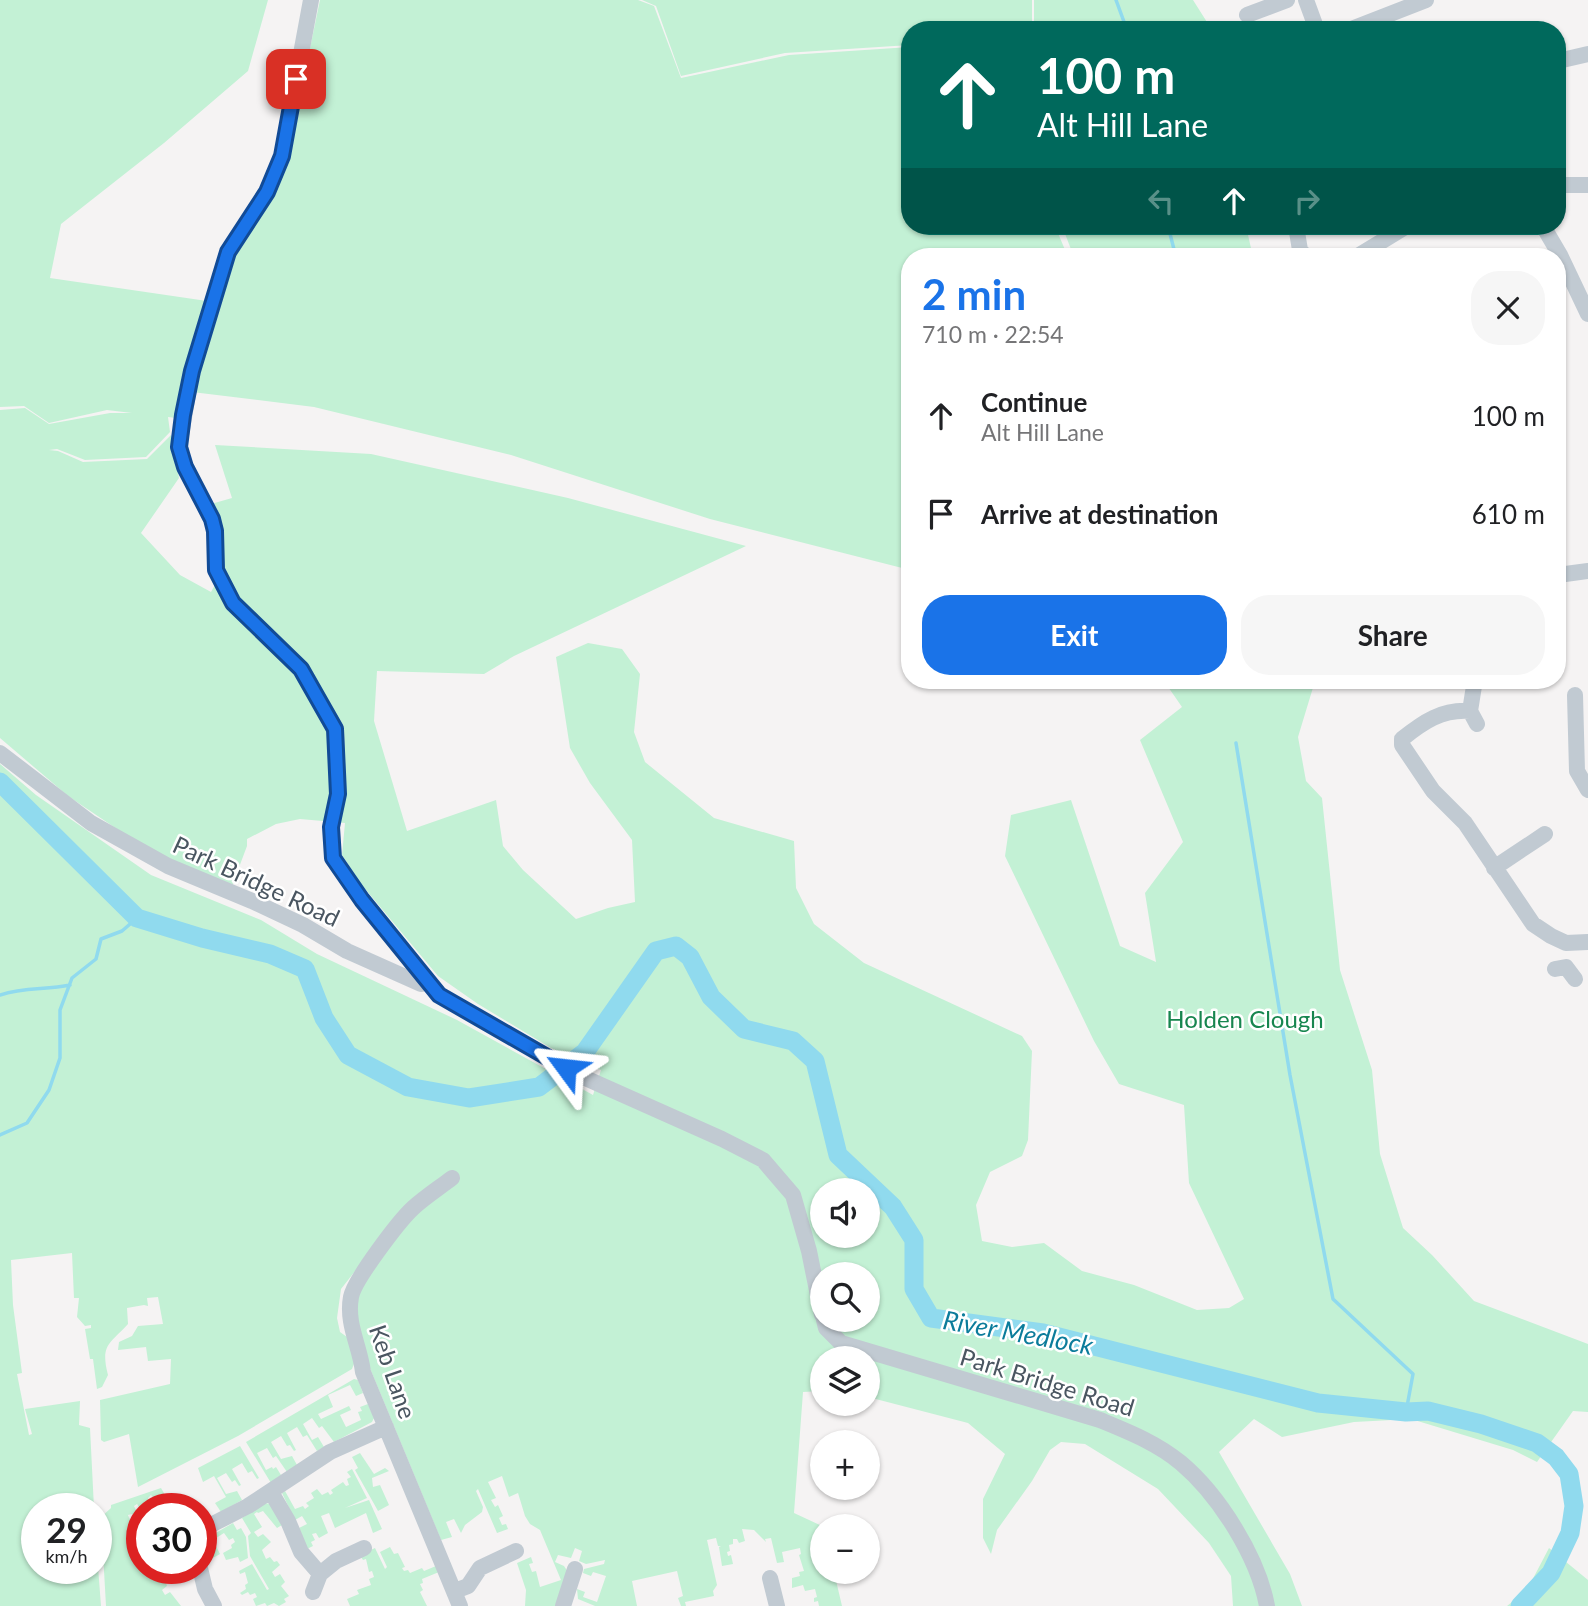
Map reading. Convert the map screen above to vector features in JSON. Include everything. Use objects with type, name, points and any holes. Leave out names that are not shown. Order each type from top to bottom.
[{"type":"street","points":[[311,0],[282,156],[267,192],[228,252],[192,371],[179,447],[185,467],[212,519],[216,570],[233,603],[301,669],[335,729],[338,794],[331,827],[333,858],[362,900],[426,980]]},
{"type":"street","points":[[1247,15],[1287,0]]},
{"type":"street","points":[[1307,0],[1314,21]]},
{"type":"street","points":[[1372,21],[1426,0]]},
{"type":"street","points":[[1566,59],[1588,54]]},
{"type":"street","points":[[1566,185],[1588,186]]},
{"type":"street","points":[[1371,248],[1392,235]]},
{"type":"street","points":[[1566,271],[1588,314]]},
{"type":"street","points":[[1566,574],[1588,571]]},
{"type":"street","points":[[1474,689],[1473,718],[1453,712],[1425,720],[1402,739],[1402,745],[1433,791],[1465,823],[1533,924],[1566,943],[1588,942]]},
{"type":"street","points":[[1579,703],[1577,771],[1588,790]]},
{"type":"street","name":"Park Bridge Road","points":[[0,753],[91,823],[167,866],[252,901],[303,925],[347,951],[421,984],[426,980],[439,995],[583,1077],[764,1160],[793,1195],[812,1262]]},
{"type":"street","points":[[1494,868],[1545,834]]},
{"type":"street","points":[[1565,972],[1566,943]]},
{"type":"street","name":"Keb Lane","points":[[452,1178],[412,1209],[363,1272],[351,1295],[352,1333],[363,1372],[458,1598]]},
{"type":"street","name":"Park Bridge Road","points":[[830,1332],[841,1343],[1100,1420],[1141,1437],[1182,1464],[1214,1498],[1243,1542],[1264,1589],[1267,1606]]},
{"type":"street","points":[[217,1521],[271,1492],[330,1452],[386,1427]]},
{"type":"street","points":[[271,1492],[284,1512],[301,1552],[320,1574]]},
{"type":"street","points":[[313,1592],[320,1574],[340,1553],[364,1548]]},
{"type":"street","points":[[458,1598],[480,1568],[513,1558]]},
{"type":"street","points":[[565,1605],[575,1569]]},
{"type":"street","points":[[770,1578],[777,1606]]},
{"type":"street","points":[[472,1580],[481,1597]]},
{"type":"street","points":[[204,1584],[214,1606]]},
{"type":"green space","name":"Holden Clough","points":[[0,0],[268,0],[248,71],[164,143],[61,224],[50,278],[207,301],[180,390],[176,418],[168,417],[170,432],[146,457],[85,460],[57,449],[49,450],[83,462],[147,459],[171,435],[179,478],[141,533],[180,575],[211,592],[222,572],[211,504],[232,498],[215,445],[371,454],[568,498],[746,546],[514,656],[484,674],[377,671],[374,721],[407,831],[496,800],[503,846],[523,870],[576,919],[635,902],[632,840],[590,783],[570,748],[556,657],[588,643],[622,649],[640,674],[634,732],[645,762],[714,818],[794,841],[796,888],[814,924],[864,963],[1022,1036],[1032,1051],[1028,1140],[1022,1156],[990,1172],[976,1205],[982,1241],[1012,1247],[1044,1243],[1082,1271],[1134,1285],[1197,1310],[1229,1308],[1244,1299],[1189,1183],[1184,1105],[1119,1084],[1094,1041],[1005,856],[1011,815],[1071,800],[1120,946],[1156,962],[1145,893],[1183,842],[1140,740],[1182,707],[1170,689],[1313,689],[1298,737],[1306,781],[1322,798],[1340,970],[1372,1070],[1380,1154],[1403,1228],[1474,1301],[1588,1344],[1588,1412],[1573,1411],[1537,1462],[1513,1450],[1411,1419],[1354,1422],[1282,1437],[1254,1419],[1219,1452],[1290,1574],[1302,1606],[1233,1606],[1231,1576],[1209,1543],[1158,1489],[1085,1444],[1061,1442],[1050,1450],[1032,1481],[997,1530],[991,1554],[983,1538],[983,1499],[1005,1454],[968,1423],[880,1400],[880,1346],[810,1346],[810,1392],[803,1392],[794,1513],[810,1520],[810,1584],[837,1584],[842,1606],[819,1606],[818,1601],[814,1602],[817,1597],[815,1589],[805,1591],[803,1585],[792,1588],[792,1578],[800,1576],[799,1572],[804,1571],[799,1555],[800,1548],[782,1552],[784,1562],[777,1563],[771,1538],[765,1539],[766,1542],[754,1530],[742,1529],[745,1541],[739,1543],[737,1539],[733,1539],[733,1544],[729,1545],[730,1551],[727,1552],[728,1556],[731,1555],[733,1564],[722,1566],[721,1546],[718,1546],[716,1538],[707,1540],[717,1585],[713,1591],[714,1596],[685,1602],[686,1606],[681,1606],[678,1598],[683,1596],[677,1571],[632,1581],[637,1606],[595,1606],[578,1599],[577,1589],[585,1592],[583,1597],[597,1602],[606,1576],[593,1572],[591,1576],[583,1573],[584,1569],[604,1564],[605,1560],[586,1564],[579,1561],[582,1551],[575,1548],[571,1558],[558,1555],[555,1562],[564,1566],[568,1572],[555,1606],[525,1606],[526,1590],[517,1563],[531,1557],[533,1563],[529,1564],[532,1572],[536,1571],[540,1587],[561,1580],[540,1530],[530,1524],[525,1516],[518,1493],[509,1497],[502,1476],[488,1482],[496,1498],[491,1500],[495,1507],[498,1505],[503,1516],[499,1518],[502,1525],[506,1524],[508,1529],[497,1533],[478,1489],[476,1491],[483,1507],[482,1512],[465,1525],[461,1533],[454,1519],[446,1522],[452,1537],[441,1540],[369,1366],[358,1332],[357,1291],[396,1219],[341,1289],[337,1318],[340,1332],[347,1337],[355,1361],[352,1369],[238,1436],[138,1487],[129,1434],[104,1442],[101,1440],[100,1400],[170,1384],[171,1359],[148,1361],[146,1347],[118,1350],[119,1342],[132,1336],[138,1326],[163,1324],[158,1297],[147,1298],[148,1306],[127,1308],[128,1324],[108,1345],[105,1357],[108,1375],[102,1387],[97,1389],[85,1329],[91,1328],[91,1325],[85,1326],[77,1317],[79,1298],[74,1298],[72,1253],[11,1260],[13,1305],[22,1373],[17,1374],[29,1435],[32,1434],[25,1409],[80,1401],[79,1425],[90,1428],[93,1493],[21,1493],[21,1584],[99,1584],[101,1606],[0,1606],[0,764],[36,795],[151,875],[261,920],[317,954],[457,1020],[593,1095],[601,1070],[551,1048],[478,1004],[438,976],[361,884],[342,855],[345,823],[300,819],[276,824],[247,839],[247,846],[232,886],[154,854],[68,796],[0,738],[0,410],[25,408],[49,424],[110,413],[132,413],[107,410],[49,423],[24,406],[0,407]]},
{"type":"green space","points":[[320,0],[638,0],[654,6],[681,78],[789,55],[901,48],[901,235],[1059,235],[1064,248],[901,248],[901,568],[710,519],[511,455],[314,407],[192,392],[232,256],[288,154]]},
{"type":"green space","points":[[642,0],[1032,0],[1032,21],[901,21],[901,46],[785,53],[681,76],[656,6]]},
{"type":"green space","points":[[1034,0],[1193,0],[1206,21],[1034,21]]},
{"type":"green space","points":[[1065,235],[1248,235],[1251,248],[1071,248]]},
{"type":"green space","points":[[354,1379],[358,1380],[363,1393],[356,1396],[350,1385],[328,1395],[333,1407],[318,1414],[321,1419],[349,1406],[351,1410],[340,1415],[346,1427],[361,1420],[358,1412],[362,1411],[360,1407],[368,1404],[374,1418],[372,1422],[334,1442],[312,1418],[303,1424],[312,1440],[318,1437],[324,1447],[317,1451],[307,1435],[303,1437],[297,1427],[287,1433],[296,1450],[290,1445],[287,1446],[281,1436],[271,1442],[281,1459],[292,1456],[297,1465],[287,1472],[267,1448],[257,1453],[266,1470],[276,1467],[281,1475],[271,1483],[246,1442]]},
{"type":"green space","points":[[240,1446],[259,1478],[257,1479],[252,1471],[248,1473],[242,1463],[232,1469],[241,1485],[235,1480],[232,1482],[226,1473],[217,1478],[226,1494],[237,1491],[242,1500],[221,1512],[217,1502],[226,1497],[214,1476],[203,1482],[198,1468]]},
{"type":"green space","points":[[360,1453],[374,1474],[385,1468],[389,1471],[372,1478],[373,1487],[380,1485],[389,1505],[378,1511],[355,1470],[358,1468],[352,1457]]},
{"type":"green space","points":[[352,1469],[367,1498],[345,1508],[369,1500],[382,1529],[373,1533],[366,1513],[335,1528],[329,1513],[321,1516],[328,1533],[319,1538],[316,1533],[312,1534],[315,1540],[311,1542],[313,1546],[307,1549],[299,1528],[307,1524],[302,1516],[295,1520],[282,1493],[285,1491],[295,1509],[303,1506],[305,1509],[309,1506],[306,1503],[314,1498],[311,1493],[317,1489],[322,1495],[328,1492],[330,1495],[333,1493],[331,1490],[343,1482],[346,1486],[349,1485],[347,1479],[351,1477],[347,1472]]},
{"type":"green space","points":[[161,1488],[164,1493],[146,1493]]},
{"type":"green space","points":[[126,1500],[126,1584],[166,1584],[162,1590],[165,1595],[170,1592],[181,1606],[106,1606],[105,1584],[112,1584],[112,1505]]},
{"type":"green space","points":[[265,1503],[270,1504],[282,1525],[277,1528],[263,1511],[257,1512],[254,1514],[262,1527],[254,1532],[258,1537],[263,1534],[271,1542],[262,1550],[266,1559],[270,1557],[280,1565],[272,1572],[275,1577],[280,1574],[285,1582],[281,1586],[289,1596],[284,1599],[286,1602],[279,1606],[274,1603],[267,1606],[265,1603],[256,1606],[253,1599],[257,1597],[255,1593],[240,1593],[246,1589],[245,1585],[248,1583],[245,1572],[240,1574],[239,1571],[252,1564],[267,1590],[269,1589],[250,1556],[248,1536],[251,1533],[242,1518]]},
{"type":"green space","points":[[233,1523],[237,1530],[241,1528],[246,1537],[248,1558],[240,1562],[238,1557],[226,1560],[223,1553],[232,1548],[231,1545],[235,1542],[233,1538],[229,1540],[224,1533],[217,1537],[217,1532]]},
{"type":"green space","points":[[390,1547],[394,1554],[398,1553],[405,1567],[402,1568],[404,1571],[408,1570],[410,1573],[422,1568],[424,1571],[436,1566],[439,1572],[422,1579],[423,1583],[420,1584],[423,1590],[420,1592],[427,1606],[350,1606],[347,1599],[359,1594],[357,1590],[371,1585],[369,1579],[374,1577],[372,1571],[369,1572],[366,1559],[363,1560],[360,1555],[375,1548],[385,1569],[387,1567],[380,1552]]},
{"type":"green space","points":[[1549,1548],[1588,1580],[1588,1606],[1507,1606],[1527,1590]]},
{"type":"waterway","points":[[1116,0],[1124,21]]},
{"type":"waterway","points":[[1170,235],[1174,248]]},
{"type":"waterway","points":[[1236,743],[1290,1075],[1333,1299],[1413,1374],[1406,1412]]},
{"type":"waterway","name":"River Medlock","points":[[0,782],[137,918],[202,938],[270,954],[305,969],[324,1018],[348,1055],[408,1087],[469,1098],[539,1087],[585,1052],[656,951],[676,946],[690,957],[711,997],[744,1029],[793,1041],[815,1061],[838,1155],[893,1207],[914,1240],[914,1289],[931,1318],[1043,1333],[1318,1403],[1406,1412],[1428,1411],[1481,1424],[1537,1443],[1556,1457],[1569,1474],[1574,1506],[1570,1533],[1551,1573],[1520,1606]]},
{"type":"waterway","points":[[0,1135],[27,1123],[49,1090],[60,1058],[60,1010],[72,978],[96,959],[101,939],[122,931],[137,918]]},
{"type":"waterway","points":[[0,995],[70,985]]},
{"type":"route","points":[[296,79],[282,156],[267,192],[228,252],[192,371],[179,447],[185,467],[212,519],[216,570],[233,603],[301,669],[335,729],[338,794],[331,827],[333,858],[362,900],[439,995],[566,1068]]}]
